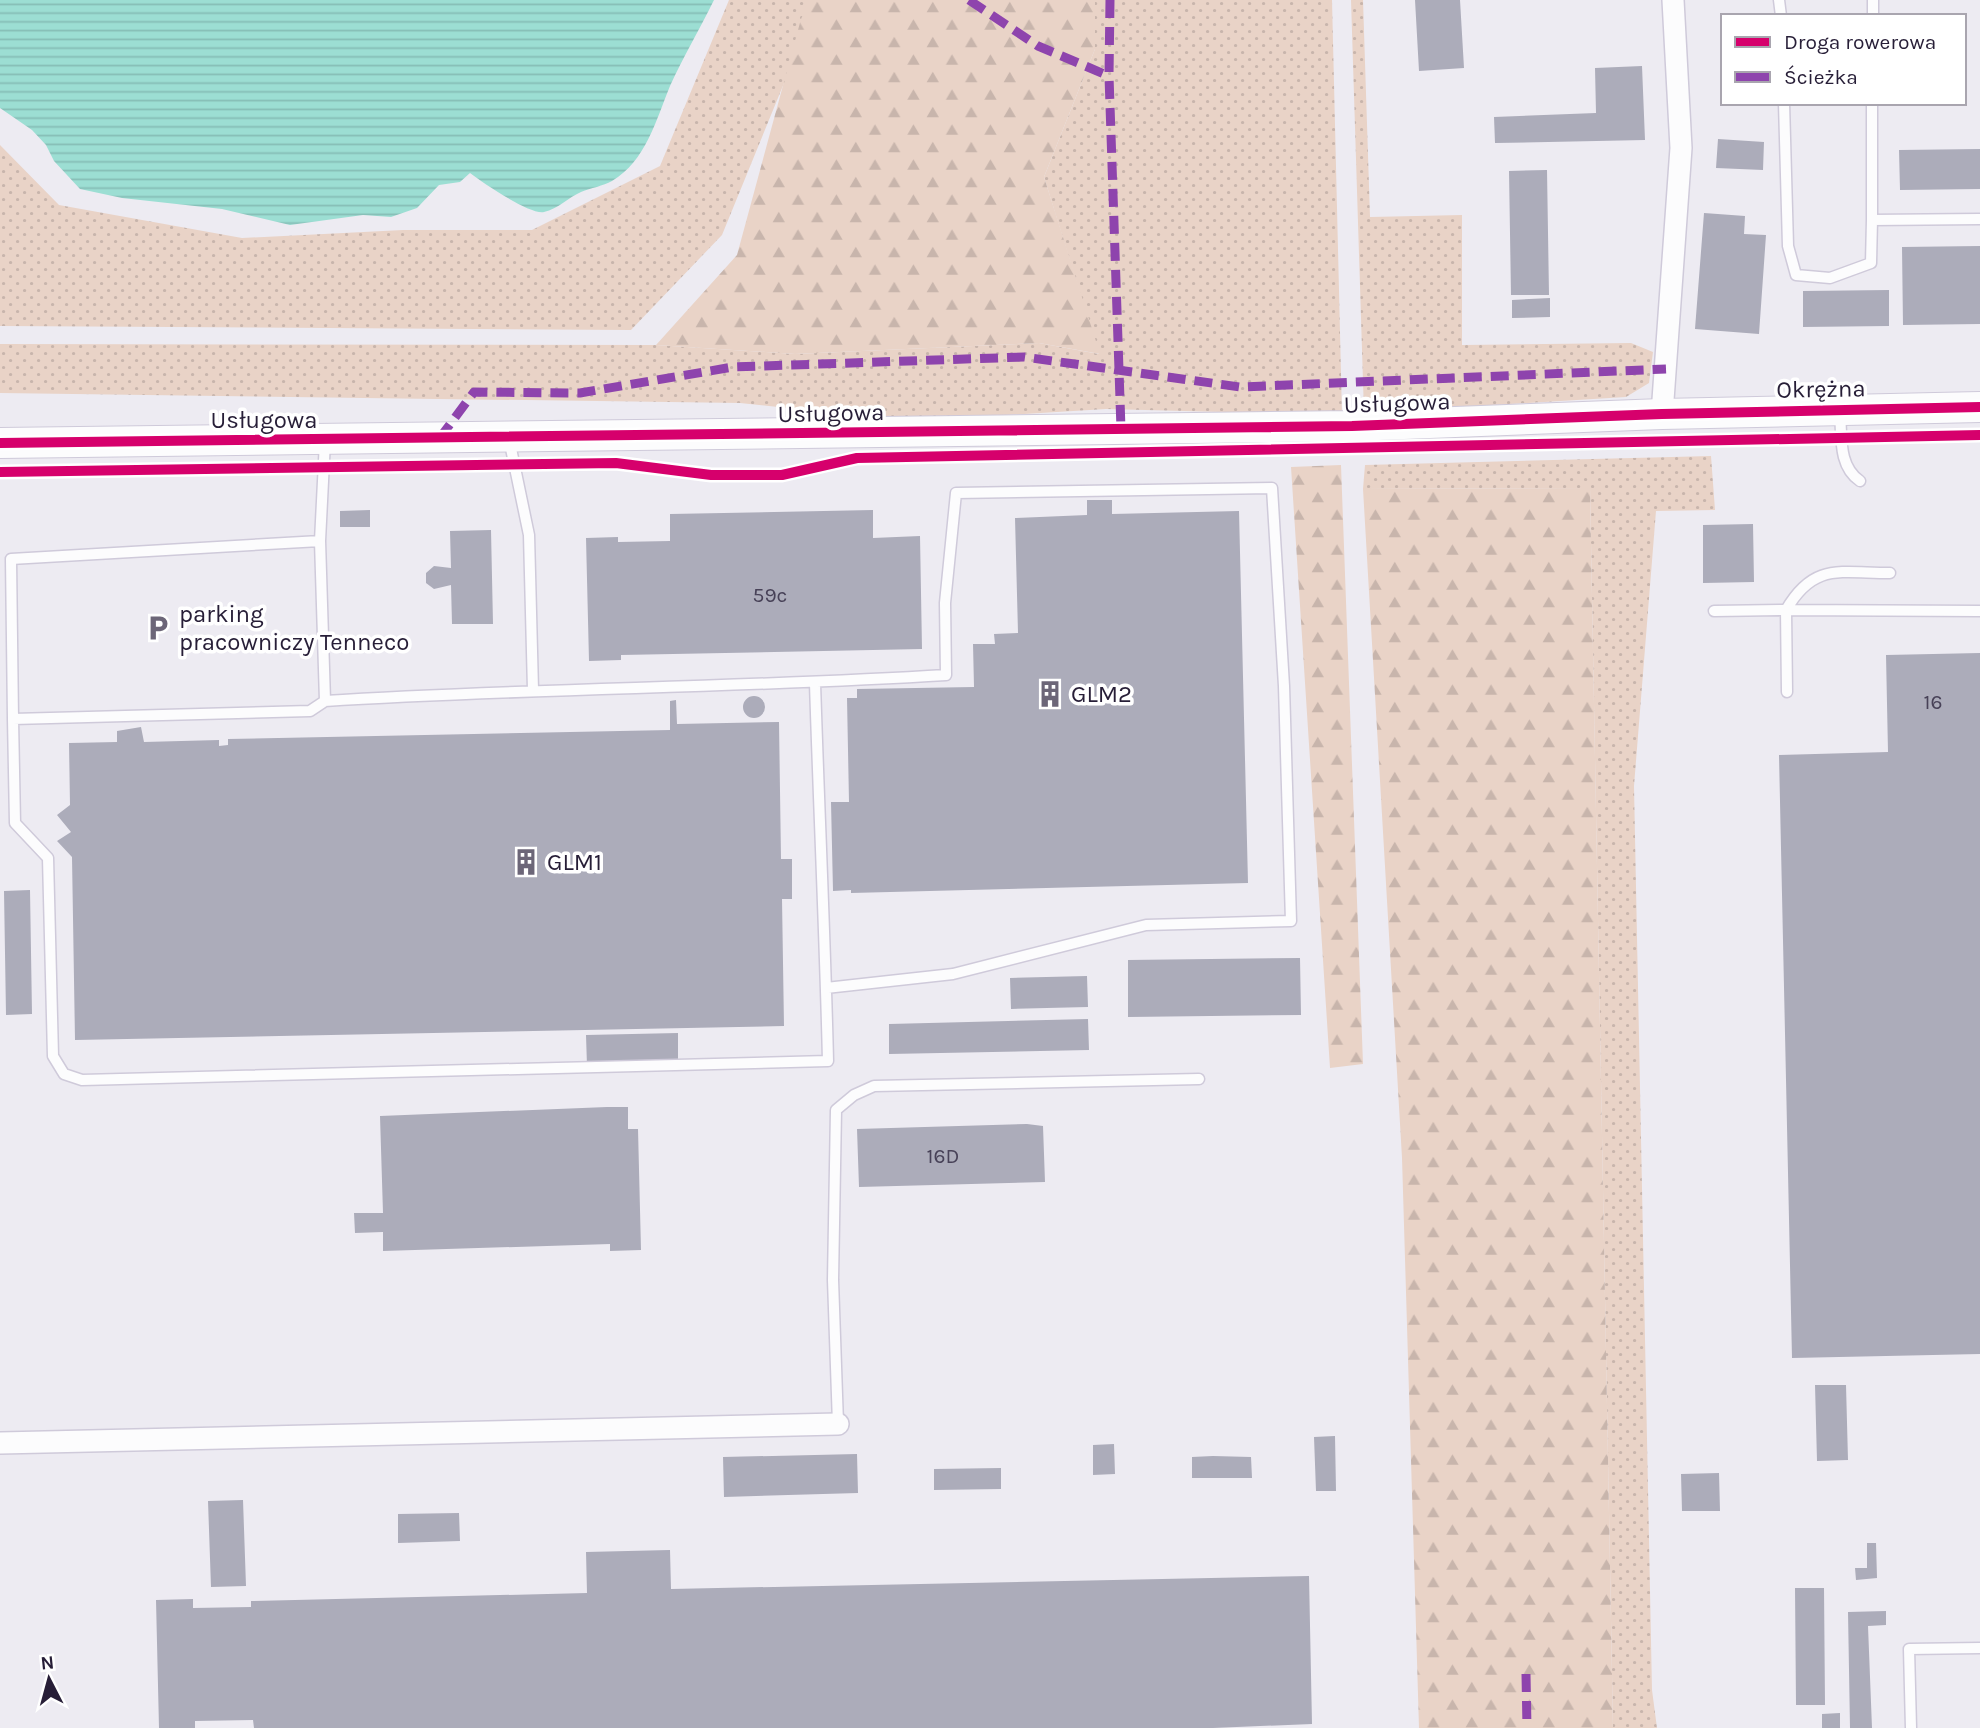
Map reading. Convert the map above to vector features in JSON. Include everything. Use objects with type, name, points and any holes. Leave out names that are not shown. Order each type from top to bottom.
[{"type":"street","points":[[1662,414],[1681,148],[1673,0]]},
{"type":"street","name":"Okrężna","points":[[1662,414],[1980,408]]},
{"type":"street","name":"Usługowa","points":[[0,443],[509,439],[1352,426],[1662,414]]},
{"type":"street","points":[[0,1443],[838,1424]]},
{"type":"lane","points":[[1784,105],[1788,246],[1796,275],[1830,278],[1871,263],[1872,105]]},
{"type":"lane","points":[[1872,220],[1980,219]]},
{"type":"lane","points":[[1840,409],[1844,462],[1849,473],[1860,481]]},
{"type":"lane","points":[[509,439],[529,535],[533,690]]},
{"type":"lane","points":[[325,441],[320,541],[325,701]]},
{"type":"lane","points":[[13,719],[310,710],[325,701],[533,690],[815,683],[946,675],[945,603],[956,493],[1272,488],[1284,686],[1291,922],[1146,925],[953,974],[826,988]]},
{"type":"lane","points":[[320,541],[11,559],[5,570],[13,719],[15,823],[48,858],[53,1056],[64,1073],[82,1080],[828,1061],[815,683]]},
{"type":"lane","points":[[1787,692],[1786,610],[1799,588],[1815,576],[1890,573]]},
{"type":"lane","points":[[1714,611],[1980,611]]},
{"type":"lane","points":[[838,1424],[833,1280],[836,1110],[854,1095],[874,1086],[1199,1079]]},
{"type":"lane","points":[[1911,1728],[1909,1649],[1980,1648]]},
{"type":"green space","points":[[729,0],[818,0],[722,235],[631,330],[0,326],[0,145],[59,205],[242,238],[403,230],[532,230],[660,166]]},
{"type":"green space","points":[[810,0],[1095,0],[1095,49],[1044,177],[1100,354],[1039,343],[795,354],[656,345],[737,255],[801,19]]},
{"type":"green space","points":[[1095,0],[1332,0],[1342,415],[1106,409],[907,421],[740,403],[0,393],[0,344],[656,345],[795,354],[1039,343],[1099,354],[1044,177],[1095,49]]},
{"type":"green space","points":[[1351,0],[1363,0],[1370,217],[1462,215],[1462,345],[1631,343],[1653,352],[1649,383],[1626,397],[1364,413]]},
{"type":"green space","points":[[1711,456],[1715,510],[1656,511],[1634,786],[1652,1690],[1657,1728],[1613,1728],[1590,488],[1363,489],[1365,465]]},
{"type":"green space","points":[[1341,465],[1363,1064],[1330,1068],[1291,467]]},
{"type":"green space","points":[[1590,488],[1613,1728],[1419,1728],[1402,1158],[1363,489]]},
{"type":"shaded area","points":[[0,0],[714,0],[675,75],[649,139],[624,173],[612,181],[581,192],[554,208],[537,212],[495,191],[470,173],[460,182],[439,185],[417,208],[391,217],[363,215],[290,225],[222,209],[122,198],[80,189],[54,161],[46,145],[32,130],[0,108]]},
{"type":"building","points":[[1415,0],[1460,0],[1464,68],[1419,71]]},
{"type":"building","points":[[1642,66],[1645,140],[1495,143],[1494,117],[1596,113],[1595,68]]},
{"type":"building","points":[[1718,139],[1764,142],[1763,170],[1716,168]]},
{"type":"building","points":[[1980,149],[1980,189],[1900,190],[1899,150]]},
{"type":"building","points":[[1547,170],[1549,295],[1511,295],[1509,171]]},
{"type":"building","points":[[1704,213],[1745,216],[1744,234],[1766,235],[1759,334],[1695,329]]},
{"type":"building","points":[[1980,246],[1980,324],[1903,325],[1902,247]]},
{"type":"building","points":[[1889,290],[1889,326],[1803,327],[1803,291]]},
{"type":"building","points":[[1550,298],[1550,317],[1512,318],[1512,300]]},
{"type":"building","name":"GLM2","points":[[1087,500],[1112,500],[1112,514],[1239,511],[1248,883],[851,893],[851,890],[833,891],[831,802],[849,802],[847,698],[857,698],[857,689],[974,687],[973,644],[995,644],[994,634],[1018,633],[1015,518],[1087,515]]},
{"type":"building","points":[[370,510],[370,527],[340,527],[340,511]]},
{"type":"building","points":[[873,510],[873,538],[920,536],[922,649],[621,655],[621,660],[589,661],[586,538],[618,537],[618,542],[670,541],[670,514]]},
{"type":"building","points":[[1753,524],[1754,582],[1703,583],[1703,525]]},
{"type":"building","points":[[491,530],[493,624],[452,624],[451,585],[434,589],[426,583],[426,573],[434,566],[451,568],[450,531]]},
{"type":"building","points":[[1980,653],[1980,1354],[1792,1358],[1779,755],[1888,752],[1886,655]]},
{"type":"building","points":[[750,696],[758,696],[765,703],[765,711],[758,718],[750,718],[743,711],[743,703]]},
{"type":"building","points":[[676,700],[677,724],[779,722],[781,859],[792,859],[792,899],[782,899],[784,1026],[75,1040],[72,857],[57,841],[71,832],[57,815],[70,805],[69,743],[117,742],[117,731],[141,727],[144,742],[219,740],[219,746],[228,745],[228,739],[670,730],[670,701]]},
{"type":"building","points":[[30,890],[32,1014],[6,1015],[4,891]]},
{"type":"building","points":[[1300,958],[1301,1015],[1128,1017],[1128,960]]},
{"type":"building","points":[[1087,976],[1088,1007],[1011,1009],[1010,978]]},
{"type":"building","points":[[1088,1019],[1089,1050],[889,1054],[889,1024]]},
{"type":"building","points":[[678,1033],[678,1064],[587,1066],[586,1035]]},
{"type":"building","points":[[628,1107],[628,1129],[638,1129],[641,1250],[610,1251],[610,1244],[383,1251],[383,1232],[355,1233],[354,1213],[383,1213],[380,1116]]},
{"type":"building","points":[[1027,1124],[1043,1126],[1045,1182],[859,1187],[857,1129]]},
{"type":"building","points":[[1815,1385],[1846,1385],[1848,1460],[1817,1461]]},
{"type":"building","points":[[1335,1436],[1336,1491],[1316,1491],[1314,1437]]},
{"type":"building","points":[[1114,1444],[1115,1474],[1093,1475],[1093,1445]]},
{"type":"building","points":[[857,1454],[858,1493],[724,1497],[723,1457]]},
{"type":"building","points":[[1192,1457],[1251,1457],[1252,1478],[1192,1478]]},
{"type":"building","points":[[1001,1468],[1001,1489],[934,1490],[934,1469]]},
{"type":"building","points":[[1719,1473],[1720,1511],[1682,1511],[1681,1474]]},
{"type":"building","points":[[243,1500],[246,1586],[211,1587],[208,1501]]},
{"type":"building","points":[[459,1513],[460,1541],[398,1543],[398,1514]]},
{"type":"building","points":[[1867,1543],[1876,1543],[1877,1578],[1856,1580],[1855,1568],[1867,1568]]},
{"type":"building","points":[[670,1550],[671,1589],[1309,1576],[1312,1724],[1213,1728],[254,1728],[253,1720],[195,1721],[195,1728],[159,1728],[156,1600],[193,1599],[193,1608],[251,1607],[251,1601],[587,1593],[586,1552]]},
{"type":"building","points":[[1795,1588],[1824,1588],[1825,1705],[1796,1705]]},
{"type":"building","points":[[1886,1611],[1886,1625],[1868,1626],[1872,1728],[1850,1728],[1848,1612]]},
{"type":"building","points":[[1840,1713],[1840,1728],[1822,1728],[1822,1714]]},
{"type":"marked path","points":[[969,0],[1038,46],[1109,76]]},
{"type":"marked path","points":[[1110,0],[1109,76],[1121,429]]},
{"type":"marked path","points":[[439,439],[474,392],[580,393],[733,367],[1024,357],[1240,387],[1666,369]]},
{"type":"marked path","points":[[1526,1674],[1527,1728]]},
{"type":"cycle path","points":[[0,443],[1352,426],[1662,414],[1980,407]]},
{"type":"cycle path","points":[[0,472],[616,463],[711,475],[782,475],[857,458],[1980,435]]},
{"type":"place","name":"parking pracowniczy Tenneco","points":[[158,628]]},
{"type":"place","name":"GLM2","points":[[1050,694]]},
{"type":"place","name":"GLM1","points":[[526,862]]}]
